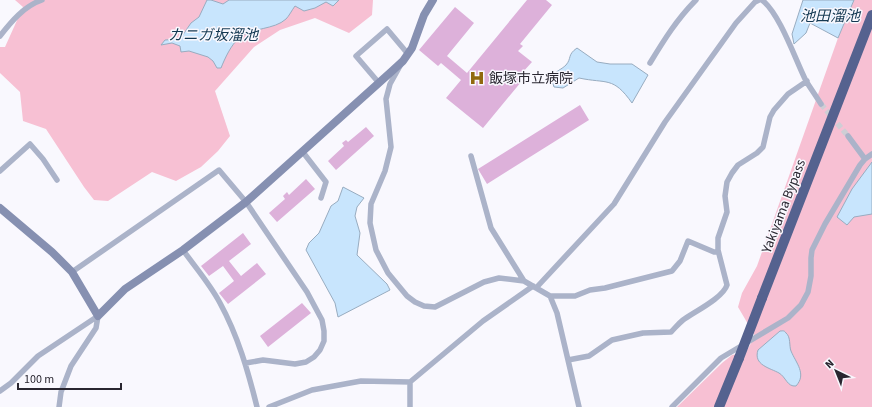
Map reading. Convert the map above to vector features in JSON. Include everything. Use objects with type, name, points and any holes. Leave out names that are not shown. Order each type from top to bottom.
[{"type":"highway","name":"Yakiyama Bypass","points":[[719,407],[872,15]]},
{"type":"street","points":[[0,36],[21,12],[42,0]]},
{"type":"street","points":[[0,391],[11,383],[38,356],[98,316],[125,289],[183,250],[246,202],[379,83],[412,48],[424,15],[433,0]]},
{"type":"street","points":[[650,63],[682,14],[696,0]]},
{"type":"street","points":[[270,407],[312,390],[361,381],[410,382],[483,321],[534,287],[614,204],[665,122],[736,23],[758,0],[772,11],[807,81],[821,104]]},
{"type":"street","points":[[379,83],[356,56],[387,29],[405,57]]},
{"type":"street","points":[[405,57],[390,84],[386,99],[391,147],[385,171],[371,204],[370,222],[376,250],[388,273],[407,296],[415,302],[424,306],[435,307],[484,282],[499,278],[524,281],[550,296],[575,296],[590,290],[672,271],[680,261],[688,241],[714,252],[718,252]]},
{"type":"street","points":[[568,360],[589,356],[612,340],[644,334],[671,332],[682,320],[726,289],[727,285],[718,252],[718,238],[727,212],[725,196],[727,182],[738,165],[763,147],[770,117],[774,110],[788,94],[807,81]]},
{"type":"street","points":[[848,136],[865,159]]},
{"type":"street","points":[[0,172],[30,144],[43,159],[57,180]]},
{"type":"street","points":[[302,151],[326,182],[321,198]]},
{"type":"street","points":[[672,407],[721,358],[788,318],[801,305],[808,292],[811,276],[812,250],[829,217],[865,159],[872,154]]},
{"type":"street","points":[[471,156],[491,228],[524,281]]},
{"type":"street","points":[[72,272],[219,170],[246,202],[307,292],[322,320],[324,331],[324,341],[320,350],[314,357],[306,362],[295,364],[263,360],[246,363]]},
{"type":"street","points":[[0,208],[52,252],[72,272],[98,316],[96,328],[71,366],[61,392],[59,407]]},
{"type":"street","points":[[183,250],[220,302],[234,330],[246,363],[257,407]]},
{"type":"street","points":[[550,296],[557,313],[579,407]]},
{"type":"street","points":[[410,382],[410,407]]},
{"type":"shaded area","points":[[15,0],[373,0],[372,15],[349,33],[315,18],[280,30],[254,47],[215,91],[230,136],[218,151],[201,167],[176,181],[152,172],[108,201],[94,200],[46,129],[23,121],[20,92],[0,73],[0,47],[5,47],[23,7]]},
{"type":"shaded area","points":[[854,0],[872,0],[872,407],[677,407],[732,355],[746,352],[755,336],[738,307],[742,293],[757,266],[838,38]]},
{"type":"water","name":"カニガ坂溜池","points":[[207,0],[223,4],[229,0],[339,0],[333,6],[326,2],[315,8],[304,11],[295,6],[287,18],[281,23],[245,34],[239,38],[226,56],[221,68],[217,68],[213,61],[208,57],[189,51],[181,52],[180,46],[172,43],[161,45],[165,40],[180,39],[191,23],[199,17]]},
{"type":"water","name":"池田溜池","points":[[803,0],[854,0],[838,38],[810,23],[806,33],[794,44],[792,34]]},
{"type":"water","points":[[577,48],[597,62],[610,64],[632,64],[648,75],[632,103],[620,89],[603,81],[579,78],[563,88],[554,87],[551,78],[566,65],[572,53]]},
{"type":"water","points":[[872,162],[872,214],[854,217],[847,225],[837,217],[852,189]]},
{"type":"water","points":[[343,187],[364,198],[357,207],[355,216],[360,233],[357,255],[387,284],[390,290],[338,317],[335,303],[306,250],[309,243],[319,233],[331,206],[338,201]]},
{"type":"water","points":[[780,331],[784,331],[788,335],[791,351],[800,368],[801,377],[796,386],[791,385],[779,373],[760,363],[758,359],[758,350]]},
{"type":"building","points":[[527,0],[546,0],[552,5],[520,44],[523,46],[518,51],[532,62],[522,73],[526,76],[483,128],[446,98],[461,80],[441,63],[438,66],[419,50],[455,7],[474,23],[447,56],[467,73]]},
{"type":"building","points":[[580,105],[589,120],[487,184],[478,169]]},
{"type":"building","points":[[366,127],[374,136],[336,170],[328,161],[344,146],[342,143],[346,140],[348,142]]},
{"type":"building","points":[[306,179],[315,189],[277,222],[269,213],[285,199],[283,196],[287,192],[289,195]]},
{"type":"building","points":[[243,233],[251,244],[229,261],[241,276],[257,263],[266,274],[228,304],[219,293],[234,281],[223,266],[209,276],[201,266]]},
{"type":"building","points":[[302,303],[311,313],[268,347],[260,336]]},
{"type":"tunnel","points":[[821,104],[848,136]]},
{"type":"place","name":"飯塚市立病院","points":[[477,78]]}]
